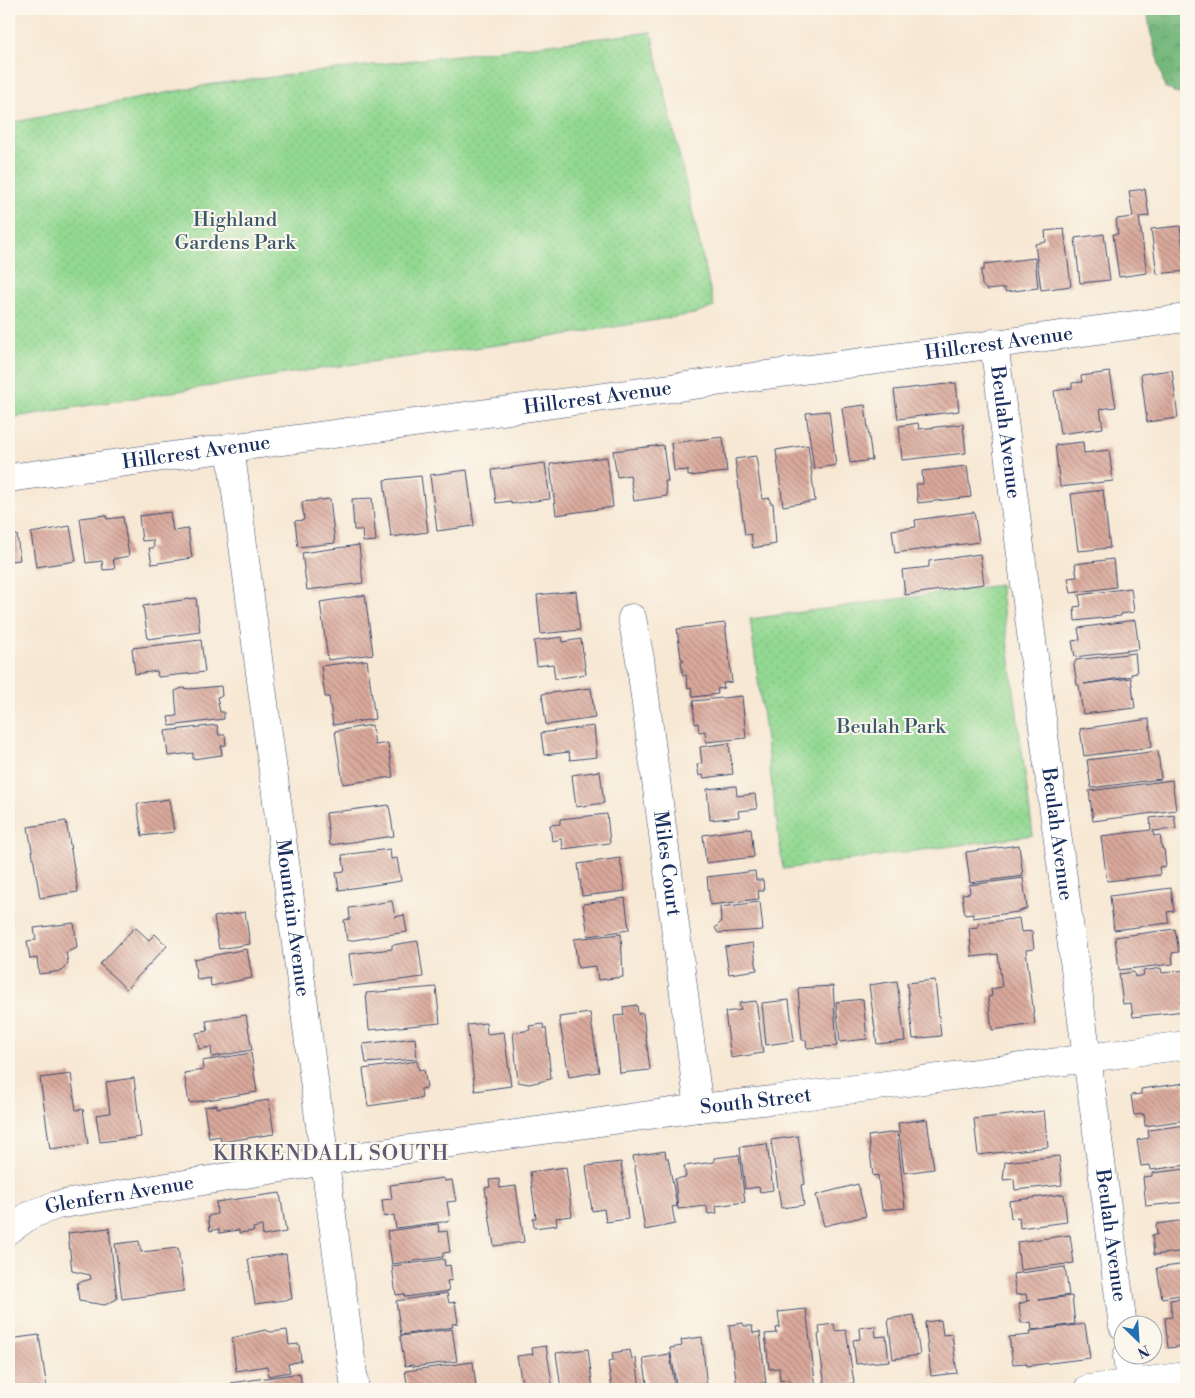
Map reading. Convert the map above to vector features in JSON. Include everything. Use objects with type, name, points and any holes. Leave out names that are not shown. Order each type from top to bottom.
[{"type":"street","name":"Hillcrest Avenue","points":[[9,478],[575,402],[994,342],[1186,318]]},
{"type":"street","name":"Beulah Avenue","points":[[994,342],[1121,1316]]},
{"type":"street","name":"Mountain Avenue","points":[[230,447],[355,1389]]},
{"type":"street","name":"Miles Court","points":[[632,618],[642,668],[699,1108]]},
{"type":"street","name":"South Street","points":[[325,1161],[699,1108],[1186,1045]]},
{"type":"street","name":"Glenfern Avenue","points":[[9,1230],[30,1215],[57,1204],[325,1161]]},
{"type":"street","points":[[1128,1366],[1131,1386]]},
{"type":"street","points":[[1088,1389],[1131,1386],[1186,1376]]},
{"type":"green space","points":[[1147,9],[1186,9],[1186,97],[1165,88],[1150,30]]},
{"type":"green space","name":"Highland Gardens Park","points":[[651,32],[714,307],[694,314],[527,341],[311,370],[9,418],[9,123],[213,84]]},
{"type":"green space","name":"Beulah Park","points":[[1000,585],[1033,835],[783,869],[750,619]]},
{"type":"building","points":[[1145,189],[1149,216],[1139,217],[1147,273],[1119,277],[1113,234],[1118,234],[1116,219],[1133,217],[1129,191]]},
{"type":"building","points":[[1180,226],[1186,271],[1157,274],[1151,229]]},
{"type":"building","points":[[1064,229],[1071,286],[1041,290],[1035,244],[1046,242],[1045,231]]},
{"type":"building","points":[[1104,234],[1110,280],[1080,283],[1075,238]]},
{"type":"building","points":[[1035,258],[1038,288],[1005,292],[1005,288],[987,290],[982,285],[981,270],[984,270],[984,264]]},
{"type":"building","points":[[1172,370],[1178,418],[1147,422],[1141,374]]},
{"type":"building","points":[[1110,372],[1116,407],[1100,409],[1103,428],[1060,434],[1054,391],[1072,388],[1072,383],[1082,382],[1081,376]]},
{"type":"building","points":[[956,383],[959,411],[898,419],[894,390]]},
{"type":"building","points":[[865,405],[872,460],[850,463],[842,408]]},
{"type":"building","points":[[829,411],[836,465],[814,469],[806,413]]},
{"type":"building","points":[[918,423],[919,429],[963,424],[966,453],[902,460],[899,426]]},
{"type":"building","points":[[723,437],[727,472],[688,476],[688,470],[674,471],[671,443]]},
{"type":"building","points":[[1083,442],[1084,453],[1109,450],[1113,481],[1060,487],[1055,445]]},
{"type":"building","points":[[663,445],[668,481],[665,481],[667,496],[634,501],[630,475],[617,477],[613,451]]},
{"type":"building","points":[[808,445],[815,501],[783,506],[776,450]]},
{"type":"building","points":[[756,456],[762,499],[770,498],[770,503],[773,503],[776,544],[753,548],[751,534],[745,535],[735,459]]},
{"type":"building","points":[[607,457],[613,507],[556,515],[550,464]]},
{"type":"building","points":[[545,463],[550,499],[511,504],[511,501],[496,503],[492,470]]},
{"type":"building","points":[[967,466],[971,497],[918,503],[916,484],[923,484],[922,471]]},
{"type":"building","points":[[467,470],[474,526],[437,531],[430,475]]},
{"type":"building","points":[[421,476],[428,532],[391,537],[384,480]]},
{"type":"building","points":[[1103,490],[1110,548],[1078,551],[1071,494]]},
{"type":"building","points":[[372,498],[376,541],[363,542],[362,530],[354,530],[352,499]]},
{"type":"building","points":[[330,499],[335,543],[298,547],[295,521],[304,520],[302,502]]},
{"type":"building","points":[[170,512],[173,531],[188,529],[192,558],[152,564],[149,548],[154,548],[153,540],[142,541],[139,516]]},
{"type":"building","points":[[974,512],[979,542],[895,553],[892,530],[916,527],[915,520]]},
{"type":"building","points":[[106,515],[107,519],[123,517],[129,556],[113,559],[115,569],[103,570],[102,561],[86,563],[80,518]]},
{"type":"building","points":[[70,526],[76,561],[36,567],[31,533]]},
{"type":"building","points":[[17,535],[20,560],[9,561],[9,536]]},
{"type":"building","points":[[359,545],[363,583],[307,590],[302,553]]},
{"type":"building","points":[[980,554],[984,584],[905,595],[902,570],[929,567],[929,561]]},
{"type":"building","points":[[1113,559],[1116,587],[1071,593],[1068,578],[1077,577],[1075,564]]},
{"type":"building","points":[[1131,588],[1134,612],[1121,614],[1121,616],[1075,621],[1074,607],[1081,606],[1079,595]]},
{"type":"building","points":[[576,591],[580,630],[541,634],[537,595]]},
{"type":"building","points":[[365,595],[373,654],[328,660],[320,602]]},
{"type":"building","points":[[196,598],[200,632],[148,639],[143,606]]},
{"type":"building","points":[[1135,620],[1139,649],[1075,657],[1072,641],[1080,640],[1078,628]]},
{"type":"building","points":[[725,623],[732,682],[723,683],[724,688],[717,689],[718,694],[693,697],[691,687],[688,688],[686,675],[683,676],[681,661],[684,660],[681,658],[677,629]]},
{"type":"building","points":[[562,637],[563,642],[581,639],[586,674],[555,679],[553,664],[537,666],[534,641]]},
{"type":"building","points":[[201,640],[205,672],[158,677],[157,671],[135,674],[132,648]]},
{"type":"building","points":[[1135,653],[1137,673],[1131,674],[1132,676],[1084,684],[1131,678],[1135,708],[1083,714],[1074,665],[1076,660]]},
{"type":"building","points":[[367,660],[375,719],[333,725],[329,697],[325,697],[321,666]]},
{"type":"building","points":[[221,686],[222,696],[217,697],[220,712],[224,712],[224,719],[170,726],[168,717],[177,716],[175,691],[182,688]]},
{"type":"building","points":[[591,688],[595,718],[546,725],[542,694]]},
{"type":"building","points":[[742,696],[746,738],[706,742],[705,731],[699,732],[698,723],[695,724],[693,701]]},
{"type":"building","points":[[1149,719],[1152,747],[1084,756],[1080,729]]},
{"type":"building","points":[[217,725],[219,735],[225,735],[226,745],[221,746],[222,755],[193,759],[193,753],[168,756],[165,731]]},
{"type":"building","points":[[372,725],[375,745],[388,743],[393,777],[343,784],[335,731]]},
{"type":"building","points":[[594,726],[597,757],[570,760],[569,752],[544,755],[541,733]]},
{"type":"building","points":[[729,743],[733,774],[704,778],[703,775],[699,776],[697,765],[702,764],[700,747]]},
{"type":"building","points":[[1158,751],[1161,779],[1091,788],[1087,760]]},
{"type":"building","points":[[600,771],[604,803],[576,807],[572,775]]},
{"type":"building","points":[[1172,780],[1176,810],[1093,821],[1089,791]]},
{"type":"building","points":[[736,786],[737,796],[755,794],[757,809],[738,811],[739,817],[710,820],[707,789]]},
{"type":"building","points":[[169,799],[174,832],[142,836],[137,804]]},
{"type":"building","points":[[389,805],[394,836],[330,845],[326,813]]},
{"type":"building","points":[[607,814],[610,843],[563,849],[562,839],[552,841],[550,825],[560,824],[560,819]]},
{"type":"building","points":[[1174,815],[1176,829],[1153,831],[1154,836],[1160,835],[1162,849],[1164,849],[1166,866],[1159,867],[1160,875],[1107,881],[1101,836],[1151,830],[1150,818]]},
{"type":"building","points":[[66,821],[78,892],[40,898],[28,827]]},
{"type":"building","points":[[751,828],[754,857],[706,863],[703,835]]},
{"type":"building","points":[[1019,845],[1023,876],[970,883],[966,852]]},
{"type":"building","points":[[390,849],[391,859],[397,858],[401,881],[339,890],[336,872],[345,871],[342,855]]},
{"type":"building","points":[[620,858],[625,891],[582,896],[578,864]]},
{"type":"building","points":[[755,871],[756,880],[763,880],[764,891],[758,891],[759,899],[710,905],[707,877]]},
{"type":"building","points":[[1023,878],[1027,908],[1018,912],[973,918],[973,914],[965,915],[962,894],[970,893],[969,885]]},
{"type":"building","points":[[1171,888],[1174,911],[1167,912],[1169,923],[1114,930],[1110,896]]},
{"type":"building","points":[[625,898],[629,930],[588,936],[583,904]]},
{"type":"building","points":[[392,901],[395,917],[404,915],[407,932],[347,941],[344,920],[350,919],[349,908]]},
{"type":"building","points":[[760,902],[763,930],[718,933],[715,928],[721,922],[720,907]]},
{"type":"building","points":[[245,912],[250,944],[219,949],[214,917]]},
{"type":"building","points":[[1019,918],[1021,932],[1032,931],[1034,949],[1026,950],[1035,1024],[992,1030],[988,997],[992,996],[991,989],[1002,987],[998,954],[972,957],[969,928],[978,927],[978,924]]},
{"type":"building","points":[[74,923],[77,948],[66,952],[68,963],[62,971],[39,974],[37,958],[30,959],[27,941],[36,940],[34,928]]},
{"type":"building","points":[[135,927],[149,940],[155,934],[167,946],[126,989],[100,964]]},
{"type":"building","points":[[1175,929],[1179,952],[1172,953],[1173,964],[1119,970],[1115,937]]},
{"type":"building","points":[[621,934],[623,977],[598,980],[596,966],[578,968],[574,939]]},
{"type":"building","points":[[418,941],[423,977],[353,986],[349,954],[392,949],[392,945]]},
{"type":"building","points":[[753,943],[757,970],[729,974],[725,947]]},
{"type":"building","points":[[247,949],[252,978],[211,986],[210,978],[197,980],[194,959]]},
{"type":"building","points":[[1161,968],[1162,973],[1186,970],[1186,1008],[1183,1008],[1184,1011],[1133,1017],[1131,1003],[1123,1004],[1119,974],[1134,972],[1135,977],[1144,975],[1143,971]]},
{"type":"building","points":[[935,980],[941,1036],[913,1039],[907,983]]},
{"type":"building","points":[[897,981],[905,1041],[877,1044],[869,985]]},
{"type":"building","points":[[833,986],[837,1046],[807,1048],[806,1040],[802,1040],[798,988]]},
{"type":"building","points":[[436,987],[440,1023],[369,1030],[366,993]]},
{"type":"building","points":[[863,999],[867,1039],[840,1042],[836,1002]]},
{"type":"building","points":[[789,1000],[794,1041],[766,1045],[762,1003]]},
{"type":"building","points":[[756,1001],[763,1053],[731,1058],[725,1012],[741,1010],[739,1003]]},
{"type":"building","points":[[637,1005],[638,1014],[643,1013],[650,1070],[620,1073],[614,1016],[624,1015],[623,1007]]},
{"type":"building","points":[[590,1013],[599,1072],[569,1077],[559,1017]]},
{"type":"building","points":[[246,1015],[252,1050],[212,1057],[211,1047],[199,1049],[196,1033],[208,1031],[206,1021]]},
{"type":"building","points":[[486,1023],[487,1034],[504,1032],[511,1086],[475,1091],[467,1025]]},
{"type":"building","points":[[543,1024],[544,1029],[546,1028],[551,1079],[529,1084],[518,1082],[513,1033],[530,1030],[529,1026]]},
{"type":"building","points":[[415,1038],[417,1059],[366,1063],[363,1044]]},
{"type":"building","points":[[251,1053],[257,1092],[189,1103],[184,1073],[203,1070],[202,1061]]},
{"type":"building","points":[[417,1061],[419,1070],[424,1069],[427,1088],[421,1089],[422,1098],[368,1106],[363,1069]]},
{"type":"building","points":[[71,1074],[76,1110],[83,1109],[88,1144],[50,1149],[40,1078]]},
{"type":"building","points":[[134,1078],[141,1137],[100,1142],[96,1115],[110,1113],[106,1082]]},
{"type":"building","points":[[1185,1083],[1186,1120],[1145,1126],[1144,1114],[1134,1115],[1131,1095],[1141,1094],[1141,1089]]},
{"type":"building","points":[[269,1100],[274,1134],[221,1142],[220,1136],[209,1138],[204,1107],[217,1105],[217,1108]]},
{"type":"building","points":[[1044,1111],[1048,1147],[978,1155],[974,1119]]},
{"type":"building","points":[[927,1119],[934,1169],[904,1173],[898,1123]]},
{"type":"building","points":[[1186,1125],[1186,1165],[1151,1170],[1150,1165],[1141,1166],[1137,1140],[1149,1138],[1148,1130]]},
{"type":"building","points":[[897,1132],[905,1208],[882,1210],[878,1175],[873,1176],[868,1136]]},
{"type":"building","points":[[798,1136],[805,1184],[801,1185],[804,1205],[781,1208],[771,1140]]},
{"type":"building","points":[[767,1144],[773,1190],[760,1192],[759,1187],[745,1189],[740,1147]]},
{"type":"building","points":[[665,1151],[677,1206],[672,1207],[675,1224],[645,1230],[633,1156]]},
{"type":"building","points":[[739,1155],[745,1202],[716,1206],[717,1213],[708,1214],[707,1206],[678,1209],[675,1179],[686,1177],[684,1166],[714,1162],[714,1158]]},
{"type":"building","points":[[1059,1156],[1062,1185],[1015,1190],[1014,1179],[1003,1180],[1005,1162]]},
{"type":"building","points":[[621,1162],[628,1219],[606,1222],[604,1209],[592,1211],[586,1166]]},
{"type":"building","points":[[566,1167],[572,1216],[556,1218],[557,1225],[534,1228],[533,1218],[536,1218],[530,1172]]},
{"type":"building","points":[[1186,1169],[1186,1202],[1146,1206],[1143,1177],[1152,1176],[1152,1173]]},
{"type":"building","points":[[444,1178],[444,1181],[452,1180],[456,1201],[447,1202],[450,1221],[396,1228],[394,1215],[384,1217],[382,1200],[392,1199],[390,1185]]},
{"type":"building","points":[[499,1179],[500,1188],[516,1186],[524,1242],[494,1246],[485,1188],[490,1187],[489,1180]]},
{"type":"building","points":[[858,1184],[866,1216],[824,1226],[816,1195]]},
{"type":"building","points":[[280,1193],[286,1232],[263,1236],[262,1226],[253,1228],[254,1231],[239,1233],[239,1230],[219,1233],[219,1229],[210,1231],[208,1216],[217,1214],[216,1202]]},
{"type":"building","points":[[1064,1194],[1067,1222],[1020,1228],[1019,1217],[1011,1218],[1009,1201]]},
{"type":"building","points":[[1186,1220],[1186,1251],[1154,1255],[1152,1235],[1157,1235],[1156,1224]]},
{"type":"building","points":[[438,1224],[439,1232],[447,1231],[450,1252],[443,1253],[443,1257],[392,1264],[387,1231]]},
{"type":"building","points":[[109,1228],[117,1299],[105,1305],[79,1301],[77,1283],[91,1279],[90,1275],[72,1271],[68,1233]]},
{"type":"building","points":[[1070,1235],[1074,1263],[1020,1270],[1017,1242]]},
{"type":"building","points":[[139,1241],[141,1252],[178,1248],[184,1291],[122,1299],[115,1244]]},
{"type":"building","points":[[286,1254],[292,1299],[255,1304],[248,1259]]},
{"type":"building","points":[[444,1259],[445,1266],[450,1265],[452,1280],[447,1281],[449,1291],[405,1297],[404,1294],[396,1295],[392,1266]]},
{"type":"building","points":[[1186,1264],[1186,1294],[1162,1298],[1157,1268]]},
{"type":"building","points":[[1065,1267],[1069,1295],[1038,1300],[1072,1296],[1075,1324],[1032,1330],[1031,1322],[1021,1323],[1019,1304],[1031,1300],[1027,1301],[1026,1294],[1016,1295],[1013,1274]]},
{"type":"building","points":[[447,1293],[449,1303],[455,1302],[458,1323],[452,1324],[453,1327],[401,1335],[396,1301]]},
{"type":"building","points":[[1186,1298],[1186,1346],[1168,1348],[1165,1318],[1172,1317],[1170,1300]]},
{"type":"building","points":[[806,1309],[816,1388],[790,1389],[789,1379],[780,1381],[779,1368],[769,1369],[765,1334],[777,1333],[776,1328],[780,1327],[778,1312]]},
{"type":"building","points":[[914,1315],[920,1355],[893,1359],[888,1319]]},
{"type":"building","points":[[941,1320],[943,1335],[952,1334],[957,1373],[931,1376],[925,1322]]},
{"type":"building","points":[[743,1323],[744,1326],[752,1326],[753,1333],[760,1332],[766,1383],[737,1387],[729,1325]]},
{"type":"building","points":[[834,1324],[835,1331],[846,1330],[854,1383],[825,1387],[818,1335],[820,1334],[819,1326]]},
{"type":"building","points":[[1085,1324],[1090,1358],[1027,1366],[1026,1363],[1013,1364],[1009,1337],[1031,1335],[1030,1331]]},
{"type":"building","points":[[875,1326],[876,1337],[886,1336],[889,1361],[856,1364],[853,1340],[860,1339],[859,1328]]},
{"type":"building","points":[[452,1329],[457,1361],[413,1367],[413,1365],[405,1366],[400,1336]]},
{"type":"building","points":[[265,1330],[271,1332],[287,1330],[289,1345],[299,1344],[301,1361],[288,1364],[290,1372],[268,1376],[267,1366],[236,1371],[232,1338]]},
{"type":"building","points":[[39,1335],[47,1389],[9,1389],[9,1339]]},
{"type":"building","points":[[702,1337],[707,1389],[677,1389],[670,1348],[682,1346],[681,1340]]},
{"type":"building","points":[[546,1346],[553,1389],[523,1389],[517,1356],[533,1354],[532,1348]]},
{"type":"building","points":[[588,1349],[593,1389],[561,1389],[556,1353]]},
{"type":"building","points":[[630,1350],[632,1359],[636,1358],[640,1389],[612,1389],[608,1362],[613,1361],[612,1353]]},
{"type":"building","points":[[670,1354],[675,1389],[648,1389],[643,1358]]},
{"type":"building","points":[[473,1362],[476,1387],[408,1389],[405,1371]]},
{"type":"building","points":[[300,1373],[302,1389],[232,1389],[231,1383]]},
{"type":"district","name":"KIRKENDALL SOUTH","points":[[331,1154]]}]
